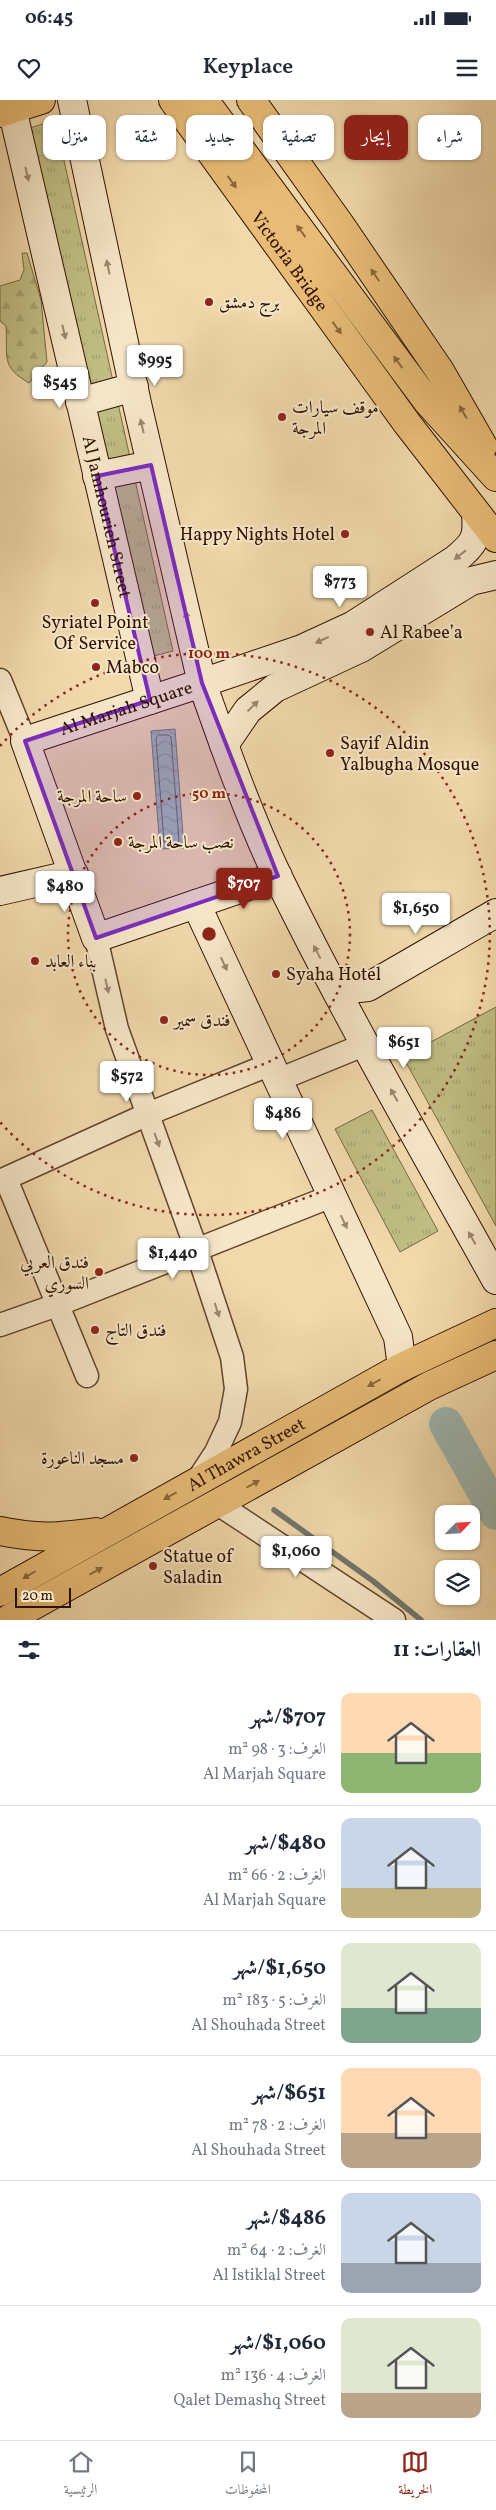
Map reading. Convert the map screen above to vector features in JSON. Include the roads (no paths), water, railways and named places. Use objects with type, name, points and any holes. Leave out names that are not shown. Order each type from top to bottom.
[{"type":"main road","points":[[8,108],[41,100]]},
{"type":"main road","points":[[72,100],[134,388],[202,682],[302,649],[352,626],[456,559],[470,547],[476,537],[476,513]]},
{"type":"main road","name":"Victoria Bridge","points":[[172,100],[406,422],[496,538]]},
{"type":"main road","name":"Victoria Bridge","points":[[204,100],[426,401],[496,477]]},
{"type":"main road","points":[[251,100],[339,223],[440,371],[496,469]]},
{"type":"main road","name":"Al Jamhourieh Street","points":[[8,108],[150,700]]},
{"type":"main road","points":[[80,402],[134,388]]},
{"type":"main road","points":[[97,476],[151,464]]},
{"type":"main road","points":[[224,745],[248,710],[275,688],[361,648],[471,581],[496,575]]},
{"type":"main road","name":"Al Marjah Square","points":[[25,741],[202,682],[224,745],[278,876],[362,1036],[496,1280]]},
{"type":"main road","points":[[25,741],[96,938],[278,876]]},
{"type":"main road","points":[[0,891],[74,874]]},
{"type":"main road","points":[[196,904],[398,1337],[412,1362],[450,1327],[496,1304]]},
{"type":"main road","points":[[333,981],[350,989],[368,987],[496,913]]},
{"type":"main road","points":[[362,1036],[364,1014],[375,1003],[496,932]]},
{"type":"main road","name":"Al Thawra Street","points":[[0,1592],[412,1362],[496,1323]]},
{"type":"main road","name":"Al Thawra Street","points":[[7,1620],[430,1386],[496,1355]]},
{"type":"main road","points":[[430,1386],[453,1389],[496,1375]]},
{"type":"main road","points":[[0,1531],[31,1537],[65,1536],[110,1530]]},
{"type":"street","points":[[0,680],[5,705],[25,741]]},
{"type":"street","points":[[96,938],[117,1029],[197,1251],[232,1357],[236,1390],[230,1422],[216,1452],[197,1481]]},
{"type":"street","points":[[86,1376],[58,1305],[3,1180],[148,1114],[274,1072],[362,1036]]},
{"type":"street","points":[[0,1324],[58,1305],[332,1196]]},
{"type":"street","points":[[218,1504],[394,1620]]},
{"type":"water","points":[[175,729],[184,848],[160,849],[151,731]]},
{"type":"waterway","points":[[446,1424],[496,1513]]},
{"type":"waterway","points":[[274,1510],[373,1581],[421,1620]]},
{"type":"place","name":"برج دمشق","points":[[209,302]]},
{"type":"place","name":"موقف سيارات المرجة","points":[[282,417]]},
{"type":"place","name":"Happy Nights Hotel","points":[[345,534]]},
{"type":"place","name":"Syriatel Point Of Service","points":[[95,603]]},
{"type":"place","name":"Al Rabee’a","points":[[370,632]]},
{"type":"place","name":"Mabco","points":[[96,667]]},
{"type":"place","name":"Sayif Aldin Yalbugha Mosque","points":[[330,753]]},
{"type":"place","name":"ساحة المرجة","points":[[137,796]]},
{"type":"place","name":"نصب ساحة المرجة","points":[[118,842]]},
{"type":"place","name":"بناء العابد","points":[[35,961]]},
{"type":"place","name":"Syaha Hotel","points":[[276,974]]},
{"type":"place","name":"فندق سمير","points":[[164,1020]]},
{"type":"place","name":"فندق العربي السوري","points":[[99,1272]]},
{"type":"place","name":"فندق التاج","points":[[95,1330]]},
{"type":"place","name":"مسجد الناعورة","points":[[134,1458]]},
{"type":"place","name":"Statue of Saladin","points":[[153,1566]]}]
